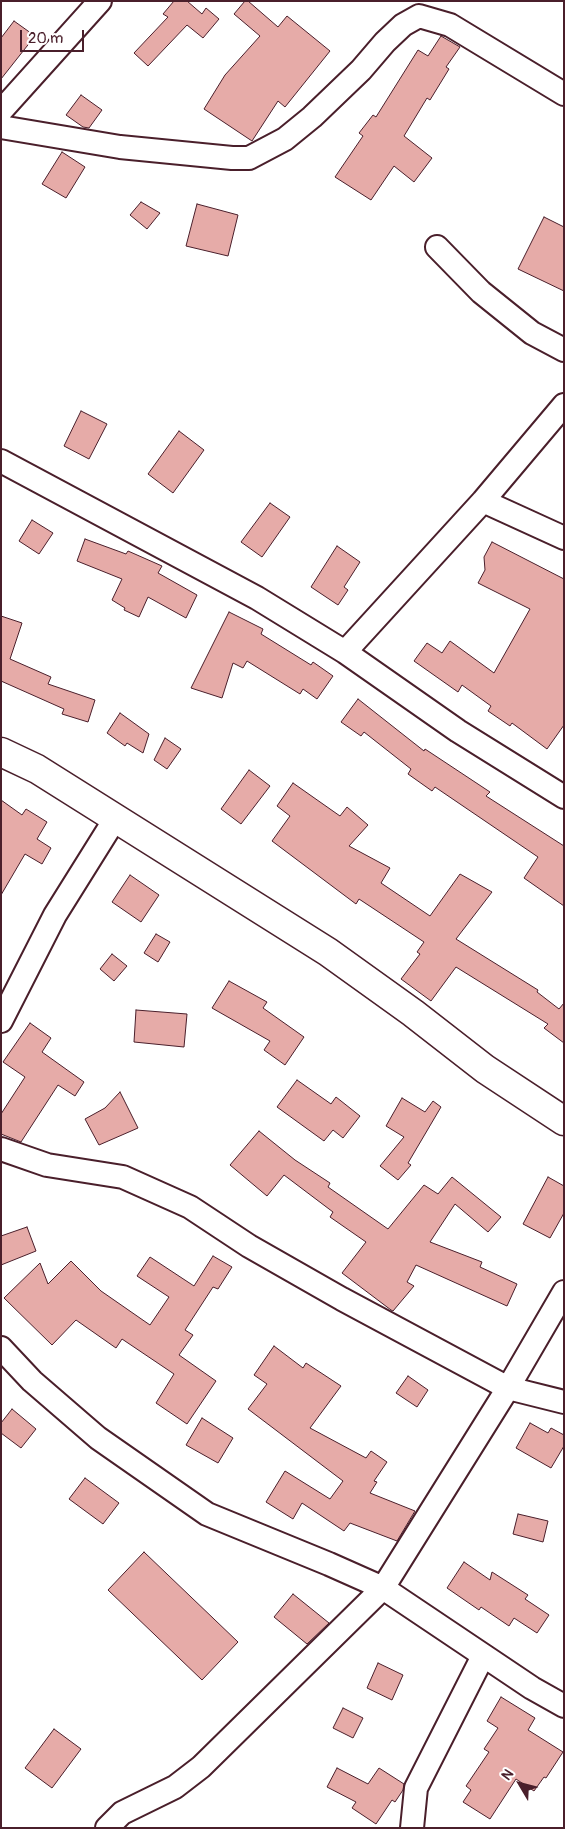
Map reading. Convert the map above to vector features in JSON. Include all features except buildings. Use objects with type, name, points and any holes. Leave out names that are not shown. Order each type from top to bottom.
[{"type":"street","points":[[1,111],[100,1]]},
{"type":"street","points":[[1,127],[120,147],[249,158],[285,138],[312,117],[361,70],[385,42],[403,25],[419,16],[450,25],[564,94]]},
{"type":"street","points":[[436,248],[481,292],[532,334],[564,350]]},
{"type":"street","points":[[345,652],[483,501],[564,405]]},
{"type":"street","points":[[1,461],[258,598],[345,652],[458,732],[564,797]]},
{"type":"street","points":[[483,501],[564,538]]},
{"type":"street","points":[[1,752],[37,769],[328,952],[413,1013],[484,1069],[564,1121]]},
{"type":"street","points":[[1,1021],[55,915],[115,819]]},
{"type":"street","points":[[1,1149],[47,1166],[123,1177],[190,1207],[282,1266],[508,1388],[564,1402]]},
{"type":"street","points":[[107,1828],[122,1812],[174,1788],[201,1767],[383,1588],[508,1388],[564,1292]]},
{"type":"street","points":[[1,1348],[32,1381],[98,1438],[207,1514],[383,1588],[483,1656],[564,1706]]},
{"type":"street","points":[[412,1828],[416,1788],[483,1656]]}]
